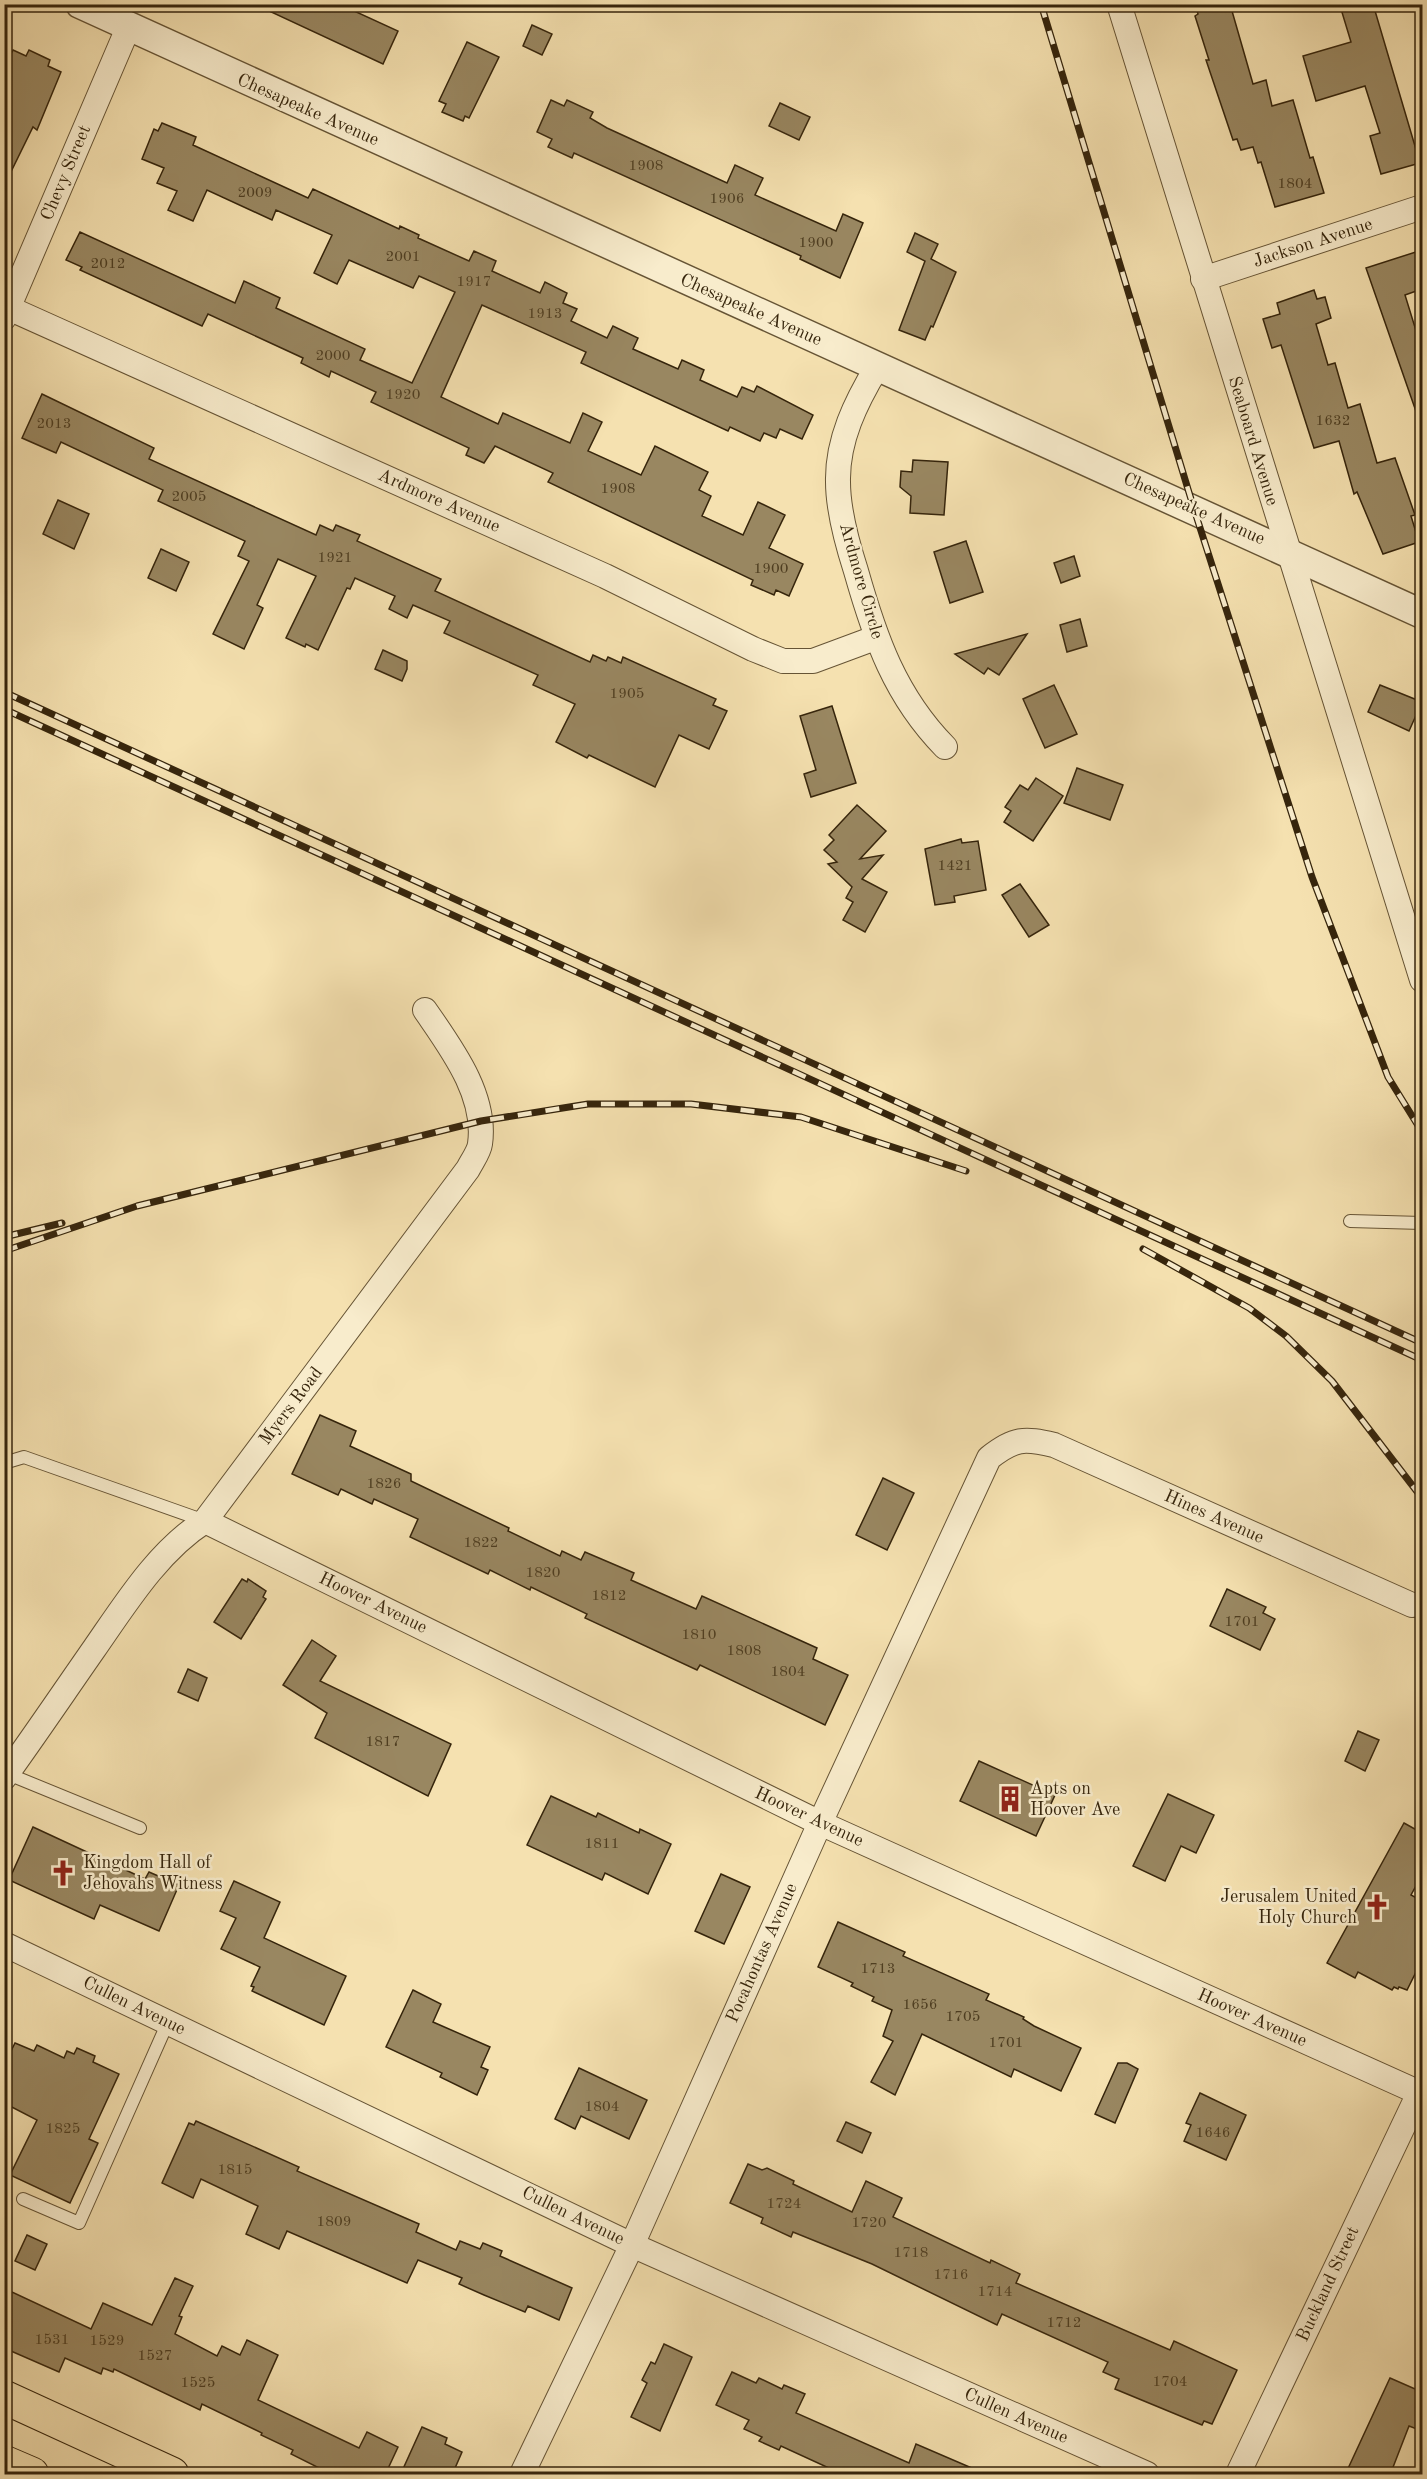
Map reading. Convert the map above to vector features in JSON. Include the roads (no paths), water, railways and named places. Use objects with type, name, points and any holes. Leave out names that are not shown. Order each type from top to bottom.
[{"type":"main road","points":[[4,2397],[172,2475]]},
{"type":"main road","points":[[4,2462],[32,2475]]},
{"type":"street","name":"Chesapeake Avenue","points":[[80,4],[128,28],[877,367],[1287,550],[1422,614]]},
{"type":"street","name":"Seaboard Avenue","points":[[1119,4],[1422,980]]},
{"type":"street","name":"Chevy Street","points":[[6,311],[128,28]]},
{"type":"street","name":"Jackson Avenue","points":[[1203,279],[1422,207]]},
{"type":"street","name":"Ardmore Avenue","points":[[6,311],[605,576],[753,650],[783,661],[813,661],[875,638]]},
{"type":"street","name":"Ardmore Circle","points":[[877,367],[845,431],[838,481],[846,538],[875,638],[921,723],[945,747]]},
{"type":"street","name":"Myers Road","points":[[6,1776],[166,1551],[183,1535],[205,1521],[468,1169],[480,1146],[481,1121],[476,1101],[458,1059],[425,1010]]},
{"type":"street","name":"Hines Avenue","points":[[1014,1441],[1030,1440],[1054,1445],[1412,1605]]},
{"type":"street","name":"Pocahontas Avenue","points":[[522,2475],[632,2245],[820,1823],[974,1487],[989,1458],[1014,1441]]},
{"type":"street","name":"Hoover Avenue","points":[[205,1521],[820,1823],[1421,2091]]},
{"type":"street","name":"Cullen Avenue","points":[[4,1944],[632,2245],[1148,2475]]},
{"type":"street","name":"Buckland Street","points":[[1238,2475],[1421,2091]]},
{"type":"lane","points":[[1350,1221],[1422,1223]]},
{"type":"lane","points":[[4,1463],[24,1457],[205,1521]]},
{"type":"lane","points":[[6,1776],[140,1828]]},
{"type":"lane","points":[[23,2199],[79,2223],[168,2022]]},
{"type":"railway","points":[[1041,4],[1194,509],[1312,877],[1388,1077],[1422,1132]]},
{"type":"railway","points":[[4,692],[1422,1343]]},
{"type":"railway","points":[[4,709],[1422,1360]]},
{"type":"railway","points":[[4,1251],[137,1206],[481,1121],[588,1104],[691,1104],[801,1117],[966,1171]]},
{"type":"railway","points":[[4,1237],[62,1223]]},
{"type":"railway","points":[[1143,1249],[1249,1308],[1286,1336],[1332,1381],[1422,1498]]},
{"type":"place","name":"Apts on Hoover Ave","points":[[1010,1799]]},
{"type":"place","name":"Kingdom Hall of Jehovahs Witness","points":[[63,1873]]},
{"type":"place","name":"Jerusalem United Holy Church","points":[[1377,1907]]}]
